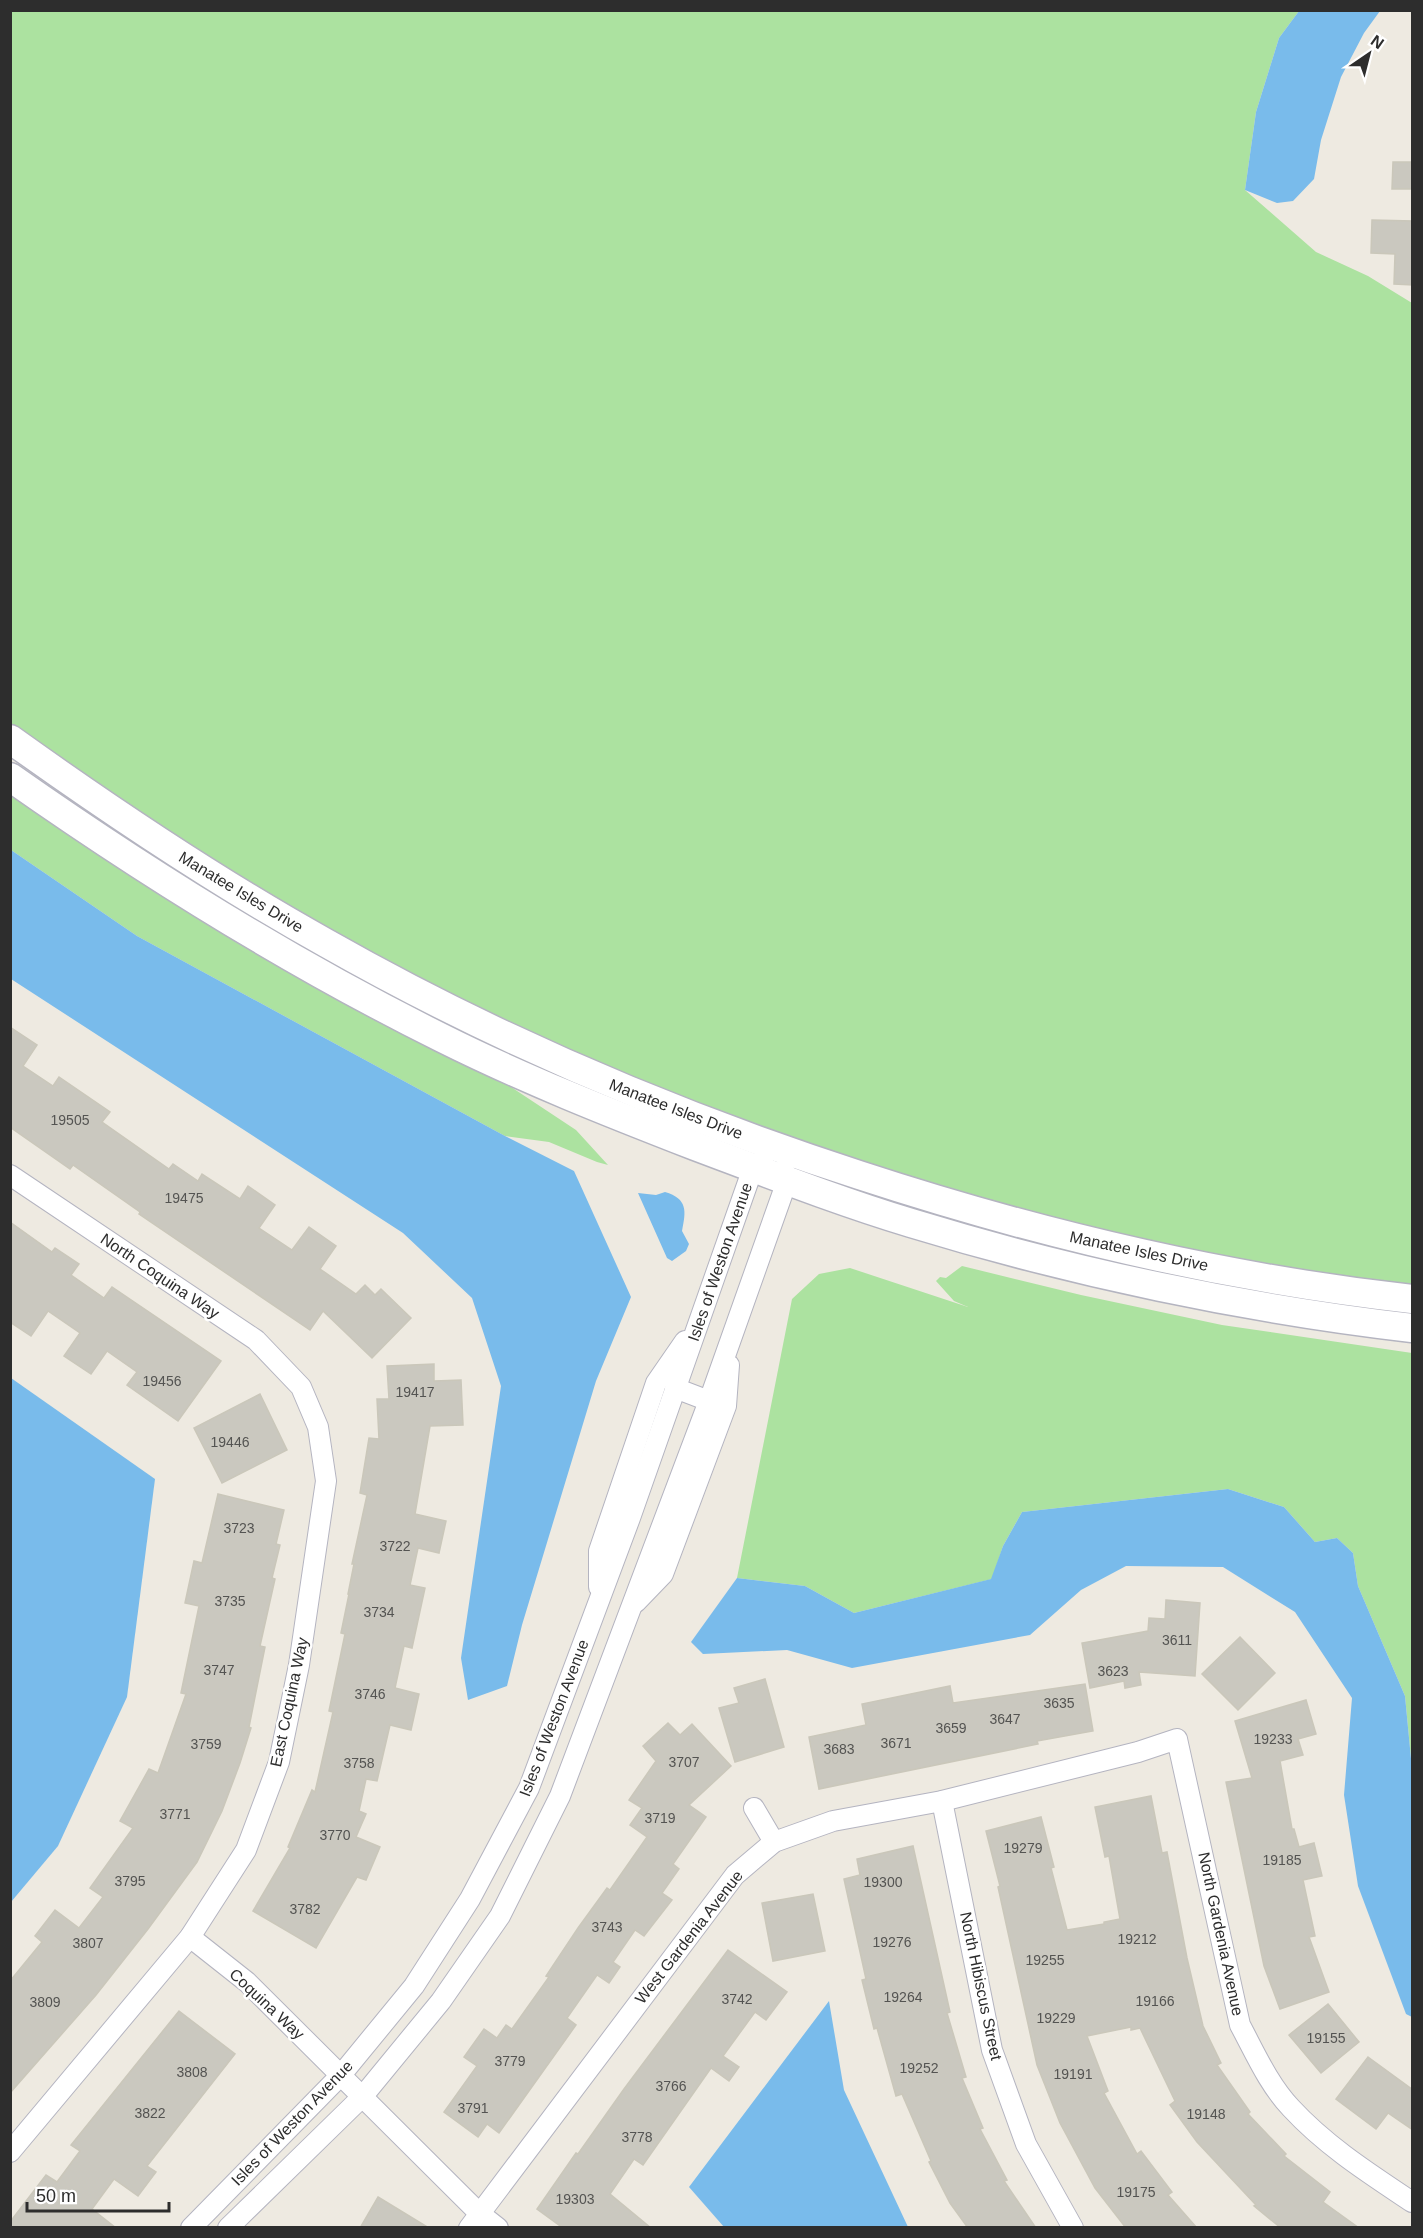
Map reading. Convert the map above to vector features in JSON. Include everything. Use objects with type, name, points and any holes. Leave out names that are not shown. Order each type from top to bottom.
[{"type":"street","name":"Manatee Isles Drive","points":[[10,739],[100,803],[202,870],[326,944],[450,1010],[551,1058],[641,1097],[777,1148],[942,1202],[1129,1251],[1245,1274],[1413,1299]]},
{"type":"street","name":"Manatee Isles Drive","points":[[10,777],[225,920],[335,982],[424,1029],[536,1081],[631,1121],[787,1181],[912,1223],[1035,1257],[1240,1302],[1413,1328]]},
{"type":"street","name":"Isles of Weston Avenue","points":[[191,2228],[341,2075],[414,1986],[470,1899],[529,1788],[630,1518],[753,1168],[777,1148]]},
{"type":"street","points":[[777,1148],[787,1181]]},
{"type":"street","name":"North Coquina Way","points":[[10,1175],[256,1340],[302,1387]]},
{"type":"street","name":"Isles of Weston Avenue","points":[[228,2228],[363,2096],[441,2001],[500,1916],[560,1796],[630,1608],[669,1532],[710,1401],[787,1181]]},
{"type":"street","points":[[599,1599],[598,1551],[656,1383],[699,1322]]},
{"type":"street","points":[[630,1518],[669,1532],[726,1406],[732,1337]]},
{"type":"street","name":"East Coquina Way","points":[[10,2152],[190,1937],[246,1850],[279,1762],[299,1665],[326,1481],[318,1427],[302,1387]]},
{"type":"street","points":[[675,1388],[710,1401]]},
{"type":"street","name":"West Gardenia Avenue","points":[[474,2220],[735,1875],[774,1842],[833,1821],[942,1801],[1138,1752],[1177,1739]]},
{"type":"street","name":"North Gardenia Avenue","points":[[1177,1739],[1240,2025],[1290,2108],[1362,2170],[1413,2202]]},
{"type":"street","name":"North Hibiscus Street","points":[[942,1801],[992,2050],[1026,2144],[1073,2228]]},
{"type":"street","points":[[754,1808],[774,1842]]},
{"type":"street","name":"Coquina Way","points":[[190,1937],[247,1982],[363,2096],[474,2220],[498,2228]]},
{"type":"green space","points":[[10,11],[1299,11],[1279,38],[1256,112],[1245,190],[1316,252],[1368,276],[1412,303],[1412,1299],[941,1202],[450,1010],[11,739]]},
{"type":"green space","points":[[10,792],[178,906],[424,1043],[505,1083],[576,1130],[608,1165],[549,1142],[505,1136],[137,936],[11,850]]},
{"type":"green space","points":[[962,1266],[1081,1295],[1222,1325],[1412,1353],[1412,1769],[1405,1696],[1358,1586],[1353,1553],[1337,1538],[1315,1542],[1284,1507],[1228,1489],[1022,1512],[1003,1546],[992,1579],[854,1613],[805,1586],[737,1578],[792,1299],[819,1274],[850,1268],[968,1307],[954,1301],[936,1281],[940,1277],[946,1278]]},
{"type":"water","points":[[1299,11],[1380,11],[1364,33],[1341,77],[1321,140],[1314,179],[1293,201],[1277,203],[1245,190],[1256,112],[1279,38]]},
{"type":"water","points":[[11,850],[137,936],[505,1136],[574,1171],[631,1297],[596,1381],[522,1625],[507,1686],[468,1700],[461,1658],[501,1386],[472,1298],[403,1233],[11,979]]},
{"type":"water","points":[[665,1192],[682,1202],[684,1217],[682,1231],[689,1244],[686,1251],[672,1261],[667,1258],[638,1193],[656,1195]]},
{"type":"water","points":[[11,1378],[155,1479],[127,1697],[58,1846],[11,1902]]},
{"type":"water","points":[[1228,1489],[1284,1507],[1315,1542],[1337,1538],[1353,1553],[1358,1586],[1405,1696],[1412,1769],[1412,2017],[1406,2014],[1358,1886],[1344,1795],[1352,1698],[1295,1612],[1223,1567],[1126,1566],[1081,1590],[1030,1635],[852,1668],[787,1650],[703,1654],[691,1642],[737,1578],[805,1586],[854,1613],[991,1579],[1003,1546],[1022,1512]]},
{"type":"water","points":[[829,2001],[844,2090],[908,2227],[724,2227],[689,2187]]},
{"type":"building","points":[[1393,162],[1413,162],[1413,189],[1392,189]]},
{"type":"building","points":[[1372,220],[1413,221],[1413,285],[1394,284],[1395,254],[1371,253]]},
{"type":"building","points":[[10,1027],[37,1045],[23,1066],[53,1086],[59,1077],[110,1112],[102,1122],[169,1169],[173,1164],[198,1181],[202,1174],[240,1199],[248,1186],[275,1205],[259,1228],[292,1250],[309,1227],[336,1246],[320,1269],[356,1294],[365,1285],[375,1295],[381,1289],[411,1318],[372,1358],[323,1311],[310,1330],[139,1214],[140,1212],[73,1165],[70,1169],[10,1127]]},
{"type":"building","points":[[10,1222],[52,1252],[55,1248],[79,1264],[71,1275],[104,1298],[112,1287],[221,1361],[178,1421],[127,1385],[137,1372],[107,1351],[91,1374],[64,1356],[80,1333],[48,1311],[31,1336],[10,1322]]},
{"type":"building","points":[[434,1364],[434,1381],[461,1380],[463,1425],[430,1426],[415,1514],[446,1521],[439,1553],[418,1548],[410,1585],[425,1588],[412,1648],[404,1646],[395,1688],[419,1694],[411,1730],[390,1725],[377,1781],[366,1779],[359,1811],[366,1814],[356,1837],[380,1847],[366,1880],[357,1877],[316,1948],[253,1911],[290,1848],[288,1847],[312,1790],[315,1792],[333,1712],[329,1711],[345,1634],[341,1633],[354,1564],[352,1564],[367,1495],[360,1493],[369,1438],[379,1439],[377,1399],[389,1399],[387,1366]]},
{"type":"building","points":[[260,1394],[287,1450],[222,1483],[194,1428]]},
{"type":"building","points":[[218,1494],[284,1510],[276,1544],[280,1545],[272,1578],[275,1579],[260,1646],[265,1647],[249,1727],[251,1728],[240,1763],[222,1811],[197,1862],[96,1995],[10,2093],[10,1981],[42,1942],[35,1936],[55,1910],[79,1928],[103,1897],[90,1888],[133,1828],[120,1821],[149,1769],[158,1773],[186,1694],[181,1693],[199,1606],[185,1603],[194,1561],[202,1563]]},
{"type":"building","points":[[1166,1600],[1200,1603],[1195,1676],[1139,1672],[1141,1685],[1125,1688],[1124,1681],[1090,1688],[1082,1643],[1148,1631],[1149,1618],[1165,1619]]},
{"type":"building","points":[[1240,1637],[1275,1673],[1238,1710],[1202,1674]]},
{"type":"building","points":[[765,1679],[784,1747],[735,1762],[719,1708],[739,1703],[734,1688]]},
{"type":"building","points":[[1085,1684],[1093,1731],[1037,1741],[1038,1744],[819,1789],[809,1737],[866,1725],[862,1704],[950,1686],[953,1703]]},
{"type":"building","points":[[1306,1700],[1316,1734],[1298,1739],[1303,1755],[1280,1761],[1292,1829],[1294,1829],[1299,1847],[1314,1843],[1322,1876],[1303,1880],[1315,1936],[1309,1937],[1329,1992],[1280,2009],[1264,1966],[1226,1782],[1252,1778],[1235,1721]]},
{"type":"building","points":[[668,1723],[680,1735],[692,1724],[731,1766],[689,1805],[706,1817],[673,1864],[679,1869],[662,1893],[672,1900],[644,1936],[635,1930],[613,1962],[620,1967],[609,1983],[597,1975],[567,2018],[576,2025],[499,2133],[487,2124],[478,2137],[444,2112],[477,2066],[464,2057],[484,2029],[497,2038],[506,2025],[512,2029],[549,1977],[546,1976],[578,1928],[607,1888],[610,1890],[647,1837],[630,1825],[642,1808],[629,1800],[656,1761],[643,1746]]},
{"type":"building","points":[[1151,1796],[1162,1853],[1167,1852],[1187,1958],[1203,2026],[1221,2063],[1217,2065],[1250,2112],[1248,2114],[1286,2154],[1284,2156],[1330,2192],[1323,2202],[1359,2228],[1281,2228],[1254,2206],[1256,2205],[1197,2142],[1170,2105],[1175,2101],[1140,2028],[1131,2030],[1131,2027],[1087,2036],[1108,2091],[1104,2093],[1137,2154],[1141,2151],[1172,2192],[1168,2195],[1197,2228],[1126,2228],[1095,2188],[1060,2123],[1037,2065],[998,1887],[1000,1886],[986,1831],[1041,1817],[1067,1930],[1104,1924],[1104,1922],[1120,1919],[1109,1856],[1105,1857],[1095,1807]]},
{"type":"building","points":[[913,1846],[950,2012],[947,2013],[966,2077],[962,2078],[983,2128],[980,2129],[1007,2180],[1004,2181],[1036,2228],[968,2228],[950,2203],[929,2162],[931,2161],[902,2094],[896,2096],[877,2028],[874,2029],[862,1980],[866,1979],[844,1879],[860,1875],[857,1859]]},
{"type":"building","points":[[813,1894],[825,1951],[773,1961],[762,1903]]},
{"type":"building","points":[[728,1950],[787,1992],[766,2020],[755,2012],[723,2056],[739,2067],[729,2081],[711,2068],[643,2165],[634,2159],[610,2194],[651,2228],[563,2228],[537,2209],[576,2153],[578,2154]]},
{"type":"building","points":[[1328,2004],[1359,2042],[1321,2073],[1289,2035]]},
{"type":"building","points":[[179,2011],[235,2054],[147,2166],[156,2172],[138,2196],[114,2179],[92,2209],[116,2228],[10,2228],[10,2222],[46,2175],[57,2182],[80,2151],[71,2145]]},
{"type":"building","points":[[1368,2057],[1413,2090],[1413,2130],[1388,2113],[1376,2129],[1336,2099]]},
{"type":"building","points":[[378,2197],[429,2228],[360,2228]]}]
